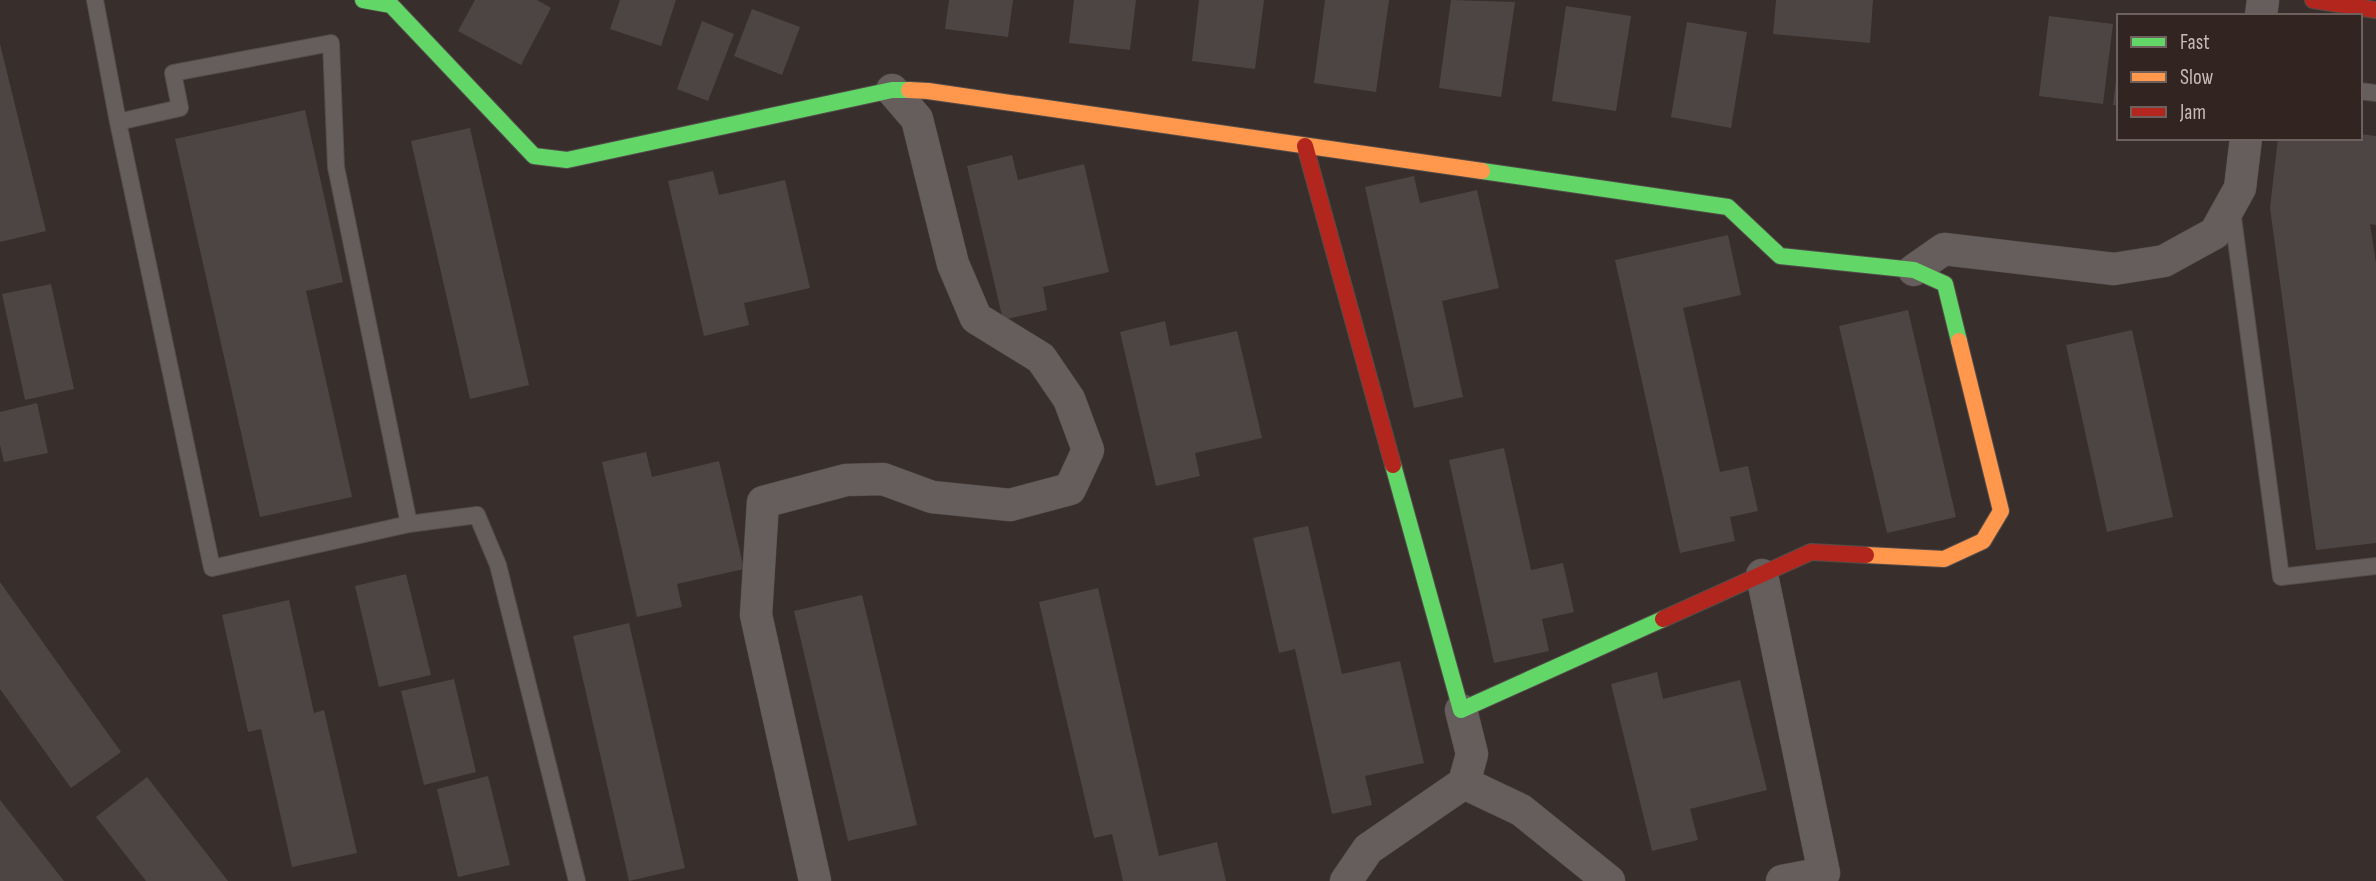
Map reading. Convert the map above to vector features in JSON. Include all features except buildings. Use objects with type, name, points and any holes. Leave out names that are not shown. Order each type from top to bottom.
[{"type":"street","points":[[363,0],[391,5],[534,156],[567,160],[892,90],[928,91],[1728,207],[1780,256],[1914,270],[1945,284],[2001,511],[1983,541],[1944,559],[1811,552],[1461,710]]},
{"type":"street","points":[[2313,0],[2376,10]]},
{"type":"street","points":[[815,881],[756,615],[763,502],[846,480],[883,480],[932,497],[1010,505],[1070,489],[1088,450],[1069,399],[1041,358],[976,318],[953,264],[917,119],[892,90]]},
{"type":"street","points":[[1914,270],[1944,249],[2114,270],[2164,261],[2215,233],[2240,188],[2246,140]]},
{"type":"street","points":[[1305,146],[1472,754],[1464,783],[1368,849],[1346,881]]},
{"type":"street","points":[[1762,575],[1824,873],[1782,881]]},
{"type":"street","points":[[1464,783],[1521,810],[1609,881]]},
{"type":"lane","points":[[95,0],[212,568],[409,524],[477,514],[498,565],[577,881]]},
{"type":"lane","points":[[118,122],[180,107],[173,73],[331,43],[336,167],[409,524]]},
{"type":"lane","points":[[2231,204],[2281,578],[2376,566]]},
{"type":"traffic: fast","points":[[363,0],[391,5],[534,156],[567,160],[892,90],[909,90]]},
{"type":"traffic: fast","points":[[1482,171],[1728,207],[1780,256],[1914,270],[1945,284],[1959,341]]},
{"type":"traffic: fast","points":[[1393,465],[1461,710],[1663,619]]},
{"type":"traffic: slow","points":[[909,90],[1482,171]]},
{"type":"traffic: slow","points":[[1866,555],[1944,559],[1983,541],[2001,511],[1959,341]]},
{"type":"traffic: jam","points":[[2313,0],[2376,10]]},
{"type":"traffic: jam","points":[[1305,146],[1393,465]]},
{"type":"traffic: jam","points":[[1663,619],[1811,552],[1866,555]]}]
